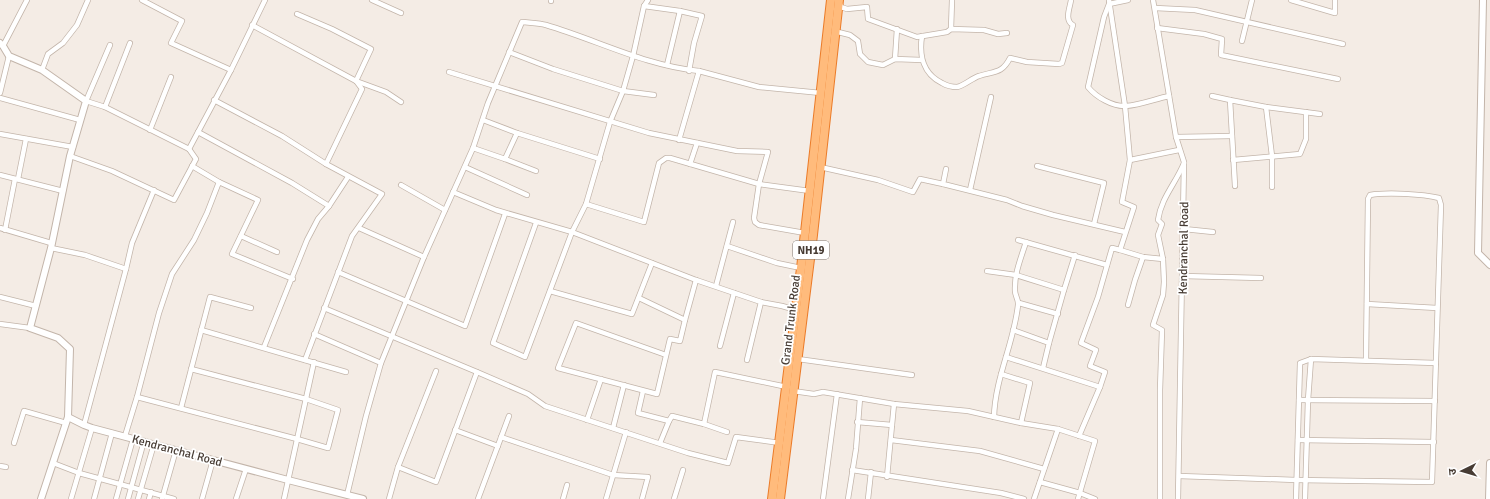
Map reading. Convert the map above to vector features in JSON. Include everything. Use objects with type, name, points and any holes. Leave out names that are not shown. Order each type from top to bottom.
[{"type":"highway","name":"Grand Trunk Road","points":[[772,499],[780,444],[821,92],[837,1]]},
{"type":"highway","name":"Grand Trunk Road","points":[[780,499],[820,167],[832,30]]},
{"type":"street","points":[[27,0],[2,45],[9,56],[42,70],[86,101],[105,107],[189,149],[196,159],[174,200],[112,171],[70,156]]},
{"type":"street","points":[[42,70],[48,54],[63,42],[77,25],[88,0]]},
{"type":"street","points":[[142,0],[182,21],[172,43],[231,70]]},
{"type":"street","points":[[189,149],[231,70],[265,0]]},
{"type":"street","points":[[372,0],[401,13]]},
{"type":"street","points":[[536,222],[493,343],[525,357],[572,232],[586,204],[610,122],[623,91],[633,56],[644,6],[648,0]]},
{"type":"street","points":[[951,29],[952,0]]},
{"type":"street","points":[[922,36],[922,60],[928,73],[938,81],[953,87],[959,87],[977,76],[1005,67],[1010,58],[1027,62],[1054,64],[1062,63],[1073,25],[1067,17],[1070,0]]},
{"type":"street","points":[[1109,2],[1128,0]]},
{"type":"street","name":"Kendranchal Road","points":[[1153,0],[1176,137],[1184,162],[1178,499]]},
{"type":"street","points":[[1242,41],[1252,0]]},
{"type":"street","points":[[1291,0],[1335,13],[1335,0]]},
{"type":"street","points":[[1484,0],[1478,253],[1490,265]]},
{"type":"street","points":[[837,1],[841,7],[847,10],[867,7],[868,19],[917,37],[947,32],[951,29],[984,30],[998,34],[1007,33]]},
{"type":"street","points":[[1109,2],[1125,106],[1130,160],[1122,202],[1134,207],[1120,250]]},
{"type":"street","points":[[1109,2],[1104,17],[1088,87],[1093,93],[1105,101],[1125,106],[1169,96]]},
{"type":"street","points":[[644,6],[702,16],[694,43],[689,70]]},
{"type":"street","points":[[1155,8],[1195,10],[1343,44]]},
{"type":"street","points":[[667,65],[680,11]]},
{"type":"street","points":[[298,14],[371,49],[356,81]]},
{"type":"street","points":[[347,495],[380,362],[424,257],[473,148],[488,104],[522,22],[545,25],[633,56],[689,70],[699,71],[759,87],[821,92]]},
{"type":"street","points":[[252,25],[356,81],[386,92],[401,102]]},
{"type":"street","points":[[1157,28],[1204,34],[1222,39],[1221,55],[1338,79]]},
{"type":"street","points":[[894,59],[897,29]]},
{"type":"street","points":[[832,30],[850,35],[858,41],[860,54],[868,62],[883,65],[894,59],[922,60]]},
{"type":"street","points":[[105,107],[130,43]]},
{"type":"street","points":[[30,328],[51,245],[70,156],[80,120],[86,101],[110,46]]},
{"type":"street","points":[[509,52],[552,69],[623,91],[654,95]]},
{"type":"street","points":[[0,93],[9,56]]},
{"type":"street","points":[[679,140],[699,71]]},
{"type":"street","points":[[449,72],[649,134],[737,151],[768,152],[759,184],[754,218],[755,222],[759,225],[805,233]]},
{"type":"street","points":[[150,130],[171,77]]},
{"type":"street","points":[[326,164],[362,89],[356,81]]},
{"type":"street","points":[[1212,96],[1320,114]]},
{"type":"street","points":[[970,190],[991,97]]},
{"type":"street","points":[[0,98],[80,120]]},
{"type":"street","points":[[214,100],[282,136],[348,177],[382,194],[352,236],[305,360]]},
{"type":"street","points":[[1230,100],[1235,186]]},
{"type":"street","points":[[1266,106],[1272,156],[1272,187]]},
{"type":"street","points":[[1233,160],[1300,154],[1306,139],[1306,112]]},
{"type":"street","points":[[483,120],[517,133],[600,159]]},
{"type":"street","points":[[198,132],[292,183],[329,206]]},
{"type":"street","points":[[505,159],[517,133]]},
{"type":"street","points":[[0,134],[73,147]]},
{"type":"street","points":[[1176,137],[1232,136]]},
{"type":"street","points":[[26,139],[3,229],[126,269]]},
{"type":"street","points":[[690,164],[696,143]]},
{"type":"street","points":[[473,148],[536,171]]},
{"type":"street","points":[[1130,160],[1180,150]]},
{"type":"street","points":[[586,204],[644,222],[659,163],[670,158],[759,184],[810,192]]},
{"type":"street","points":[[1160,499],[1160,390],[1162,330],[1153,325],[1163,295],[1164,282],[1158,235],[1162,224],[1158,220],[1159,210],[1171,186],[1179,176],[1184,162]]},
{"type":"street","points":[[192,166],[219,182],[258,200],[232,254],[293,279]]},
{"type":"street","points":[[1037,166],[1104,183],[1094,224]]},
{"type":"street","points":[[465,167],[527,196]]},
{"type":"street","points":[[820,167],[878,180],[913,192],[920,179],[970,190],[1053,215],[1125,232]]},
{"type":"street","points":[[943,184],[946,169]]},
{"type":"street","points":[[0,175],[63,190]]},
{"type":"street","points":[[264,348],[278,311],[293,279],[307,240],[318,219],[329,206],[348,177]]},
{"type":"street","points":[[125,436],[159,313],[172,274],[194,240],[207,213],[219,182]]},
{"type":"street","points":[[400,185],[445,210]]},
{"type":"street","points":[[84,425],[132,242],[154,190]]},
{"type":"street","points":[[453,192],[505,214],[572,232],[696,280],[761,302],[796,310]]},
{"type":"street","points":[[1179,476],[1296,480],[1432,482],[1441,205],[1439,198],[1429,195],[1379,194],[1370,195],[1368,199],[1366,360]]},
{"type":"street","points":[[338,272],[465,326],[505,214]]},
{"type":"street","points":[[716,286],[733,222]]},
{"type":"street","points":[[359,228],[424,257]]},
{"type":"street","points":[[1184,229],[1213,232]]},
{"type":"street","points":[[241,236],[277,252]]},
{"type":"street","points":[[1018,240],[1107,265]]},
{"type":"street","points":[[994,417],[994,402],[1019,303],[1015,292],[1016,275],[1026,242]]},
{"type":"street","points":[[727,246],[778,263],[801,268]]},
{"type":"street","points":[[1079,436],[1105,372],[1090,366],[1096,350],[1081,343],[1098,297],[1112,248],[1143,257],[1162,259]]},
{"type":"street","points":[[1043,368],[1075,255]]},
{"type":"street","points":[[1128,304],[1143,257]]},
{"type":"street","points":[[550,292],[632,314],[652,263]]},
{"type":"street","points":[[987,272],[1016,275],[1064,290]]},
{"type":"street","points":[[1183,276],[1261,278]]},
{"type":"street","points":[[666,355],[576,323],[558,368],[657,394],[670,339],[680,341],[696,280]]},
{"type":"street","points":[[720,346],[734,293]]},
{"type":"street","points":[[0,297],[36,306]]},
{"type":"street","points":[[180,408],[210,297],[251,308]]},
{"type":"street","points":[[639,298],[685,320]]},
{"type":"street","points":[[747,360],[761,302]]},
{"type":"street","points":[[1019,303],[1058,314]]},
{"type":"street","points":[[1367,304],[1437,308]]},
{"type":"street","points":[[324,308],[528,394],[545,406],[688,453],[728,463],[736,437],[780,444]]},
{"type":"street","points":[[0,325],[30,328],[58,338],[70,348],[67,420],[41,499]]},
{"type":"street","points":[[201,330],[346,372]]},
{"type":"street","points":[[1013,330],[1049,343]]},
{"type":"street","points":[[314,334],[380,362]]},
{"type":"street","points":[[1006,357],[1100,387]]},
{"type":"street","points":[[798,359],[912,375]]},
{"type":"street","points":[[1296,499],[1300,363],[1311,359],[1436,362]]},
{"type":"street","points":[[1305,499],[1308,400],[1311,359]]},
{"type":"street","points":[[284,499],[314,362]]},
{"type":"street","points":[[137,397],[297,438],[328,448],[338,410],[306,399],[191,369]]},
{"type":"street","points":[[389,499],[398,467],[436,370]]},
{"type":"street","points":[[398,467],[436,482],[477,372]]},
{"type":"street","points":[[704,424],[715,372],[786,386],[794,391],[814,394],[823,392],[894,404],[968,411],[1020,423],[1058,429],[1095,441],[1078,499]]},
{"type":"street","points":[[1001,374],[1030,383],[1020,423]]},
{"type":"street","points":[[587,420],[601,379]]},
{"type":"street","points":[[613,428],[624,385]]},
{"type":"street","points":[[643,391],[638,412],[669,421]]},
{"type":"street","points":[[823,499],[837,394]]},
{"type":"street","points":[[848,499],[856,449],[860,398]]},
{"type":"street","points":[[1299,400],[1435,401]]},
{"type":"street","points":[[887,476],[894,404]]},
{"type":"street","points":[[14,443],[24,412],[67,420]]},
{"type":"street","points":[[478,499],[509,416]]},
{"type":"street","points":[[660,444],[672,416],[704,424],[727,432]]},
{"type":"street","name":"Kendranchal Road","points":[[67,420],[92,428],[363,499]]},
{"type":"street","points":[[858,422],[892,425]]},
{"type":"street","points":[[71,499],[92,428]]},
{"type":"street","points":[[1034,499],[1058,429]]},
{"type":"street","points":[[456,430],[498,446]]},
{"type":"street","points":[[606,499],[626,432]]},
{"type":"street","points":[[94,499],[98,479],[112,433]]},
{"type":"street","points":[[501,437],[613,475],[648,477],[642,499]]},
{"type":"street","points":[[116,499],[133,438]]},
{"type":"street","points":[[891,440],[980,451],[1044,469]]},
{"type":"street","points":[[1298,440],[1434,442]]},
{"type":"street","points":[[128,499],[144,441]]},
{"type":"street","points":[[138,499],[154,444]]},
{"type":"street","points":[[163,497],[176,450]]},
{"type":"street","points":[[202,499],[213,460]]},
{"type":"street","points":[[1489,499],[1490,462]]},
{"type":"street","points":[[53,463],[98,479],[141,489],[163,497],[174,499]]},
{"type":"street","points":[[0,466],[6,467]]},
{"type":"street","points":[[236,499],[246,469]]},
{"type":"street","points":[[674,499],[683,470]]},
{"type":"street","points":[[852,470],[994,492],[1024,499]]},
{"type":"street","points":[[868,499],[871,472]]},
{"type":"street","points":[[1040,482],[1080,493],[1095,499]]},
{"type":"street","points":[[563,499],[567,485]]},
{"type":"street","points":[[149,499],[151,492]]}]
